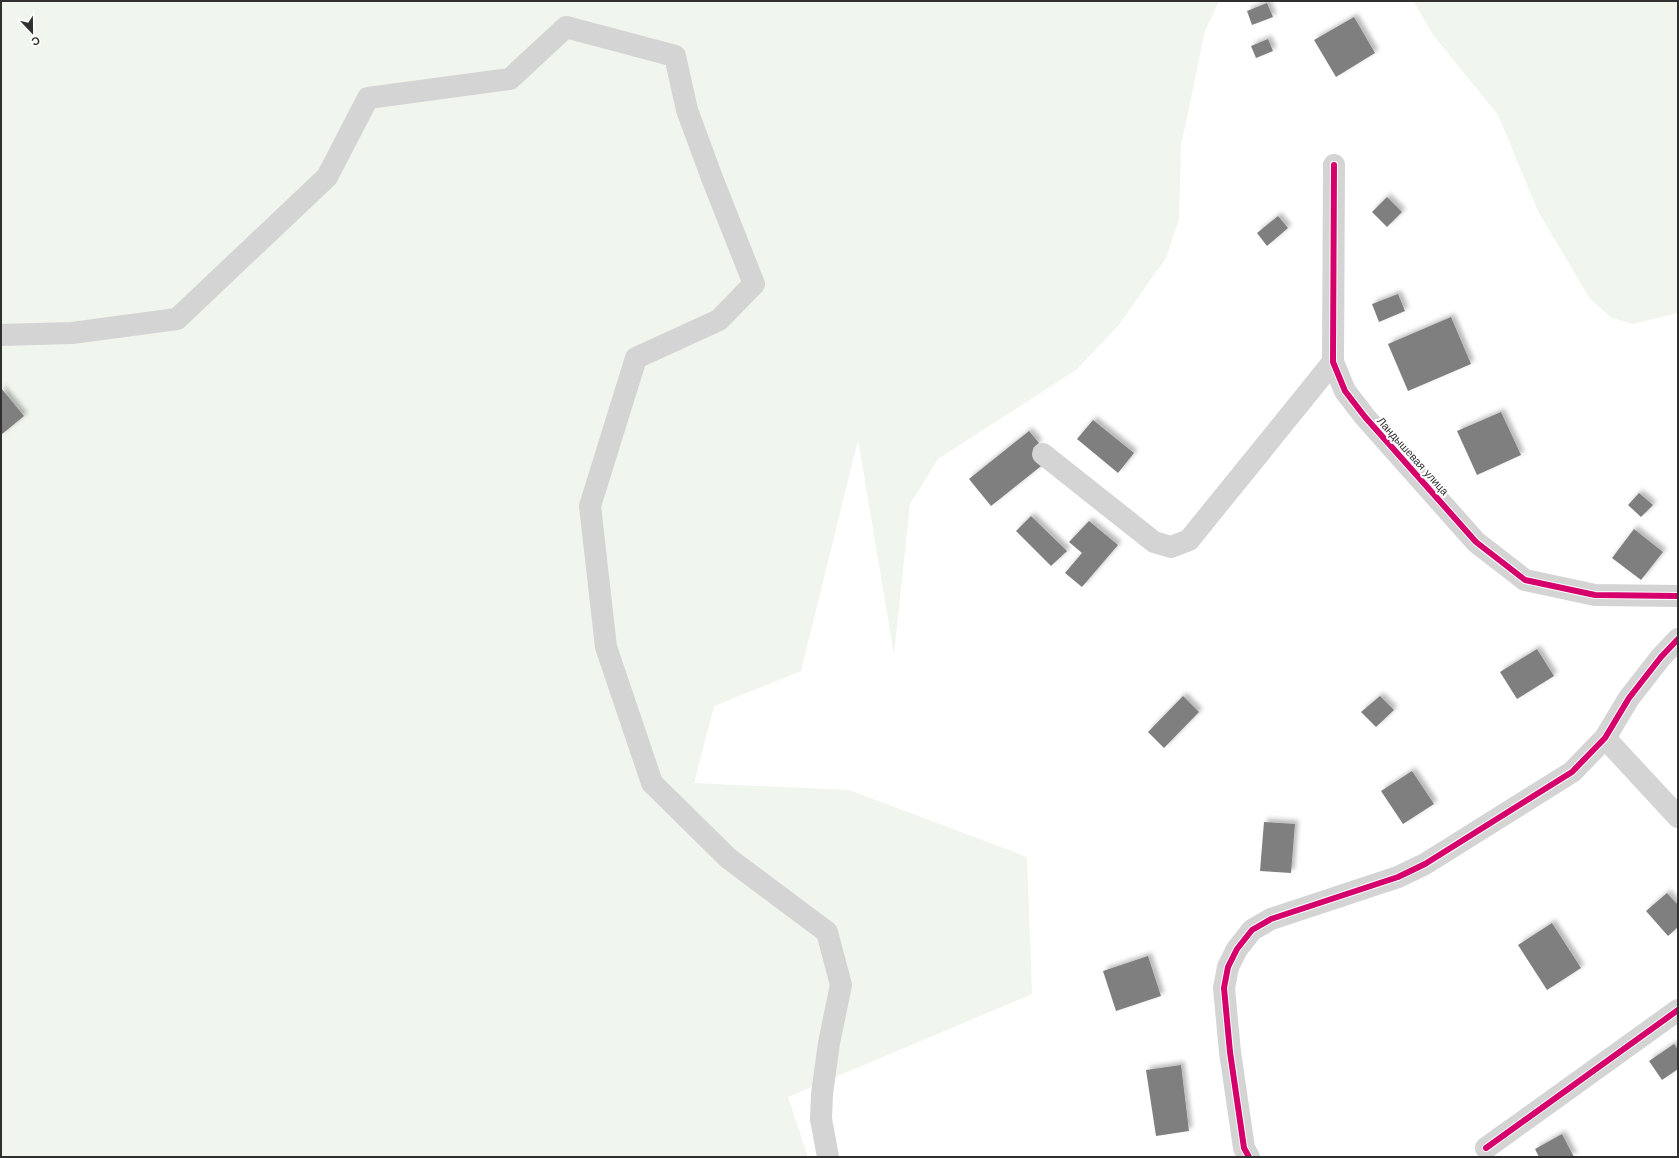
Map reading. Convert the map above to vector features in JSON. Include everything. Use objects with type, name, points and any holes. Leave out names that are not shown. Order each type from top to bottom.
[{"type":"street","points":[[1,335],[72,333],[177,319],[327,177],[368,98],[510,79],[566,27],[675,56],[687,110],[754,284],[719,320],[636,358],[590,506],[606,647],[652,783],[728,858],[827,932],[841,985],[829,1043],[822,1094],[821,1119],[828,1157]]},
{"type":"street","name":"Ландышевая улица","points":[[1334,165],[1333,362],[1345,391],[1365,417],[1476,542],[1525,580],[1595,595],[1678,596]]},
{"type":"street","points":[[1043,454],[1154,542],[1171,547],[1189,540],[1333,362]]},
{"type":"street","points":[[1249,1157],[1244,1148],[1232,1067],[1224,988],[1228,967],[1237,949],[1252,930],[1270,919],[1398,877],[1425,864],[1572,772],[1605,738],[1629,698],[1678,639]]},
{"type":"street","points":[[1605,738],[1678,817]]},
{"type":"street","points":[[1486,1148],[1678,1010]]},
{"type":"shaded area","points":[[1,1],[1219,1],[1205,31],[1181,146],[1179,219],[1166,258],[1118,326],[1076,370],[938,459],[910,504],[894,655],[858,440],[801,671],[714,706],[694,783],[849,790],[1027,857],[1032,994],[788,1097],[808,1157],[1,1157]]},
{"type":"shaded area","points":[[1413,1],[1678,1],[1678,313],[1633,324],[1612,318],[1590,299],[1538,211],[1498,115],[1434,36]]},
{"type":"building","points":[[1267,3],[1273,17],[1252,25],[1247,11]]},
{"type":"building","points":[[1354,17],[1375,53],[1336,77],[1314,40]]},
{"type":"building","points":[[1268,39],[1273,51],[1256,58],[1251,46]]},
{"type":"building","points":[[1387,197],[1402,212],[1387,227],[1372,212]]},
{"type":"building","points":[[1278,216],[1288,228],[1267,246],[1257,233]]},
{"type":"building","points":[[1398,294],[1405,311],[1379,322],[1372,304]]},
{"type":"building","points":[[1451,317],[1471,364],[1408,391],[1388,344]]},
{"type":"building","points":[[1,388],[24,416],[1,435]]},
{"type":"building","points":[[1501,412],[1521,455],[1477,475],[1457,431]]},
{"type":"building","points":[[1093,420],[1134,453],[1118,473],[1077,439]]},
{"type":"building","points":[[1029,431],[1039,443],[1033,448],[1045,463],[991,506],[969,479]]},
{"type":"building","points":[[1639,493],[1653,505],[1641,517],[1628,505]]},
{"type":"building","points":[[1031,516],[1067,551],[1051,566],[1016,531]]},
{"type":"building","points":[[1089,521],[1118,545],[1082,587],[1065,573],[1082,553],[1069,542]]},
{"type":"building","points":[[1634,529],[1663,552],[1641,580],[1612,558]]},
{"type":"building","points":[[1537,649],[1554,676],[1517,699],[1500,672]]},
{"type":"building","points":[[1183,696],[1199,712],[1164,748],[1148,732]]},
{"type":"building","points":[[1380,696],[1394,710],[1376,727],[1361,712]]},
{"type":"building","points":[[1412,771],[1434,804],[1403,824],[1381,791]]},
{"type":"building","points":[[1264,822],[1295,824],[1291,873],[1260,871]]},
{"type":"building","points":[[1667,893],[1678,905],[1678,927],[1668,936],[1646,911]]},
{"type":"building","points":[[1552,923],[1581,968],[1547,990],[1518,945]]},
{"type":"building","points":[[1148,956],[1161,996],[1116,1011],[1103,971]]},
{"type":"building","points":[[1674,1044],[1678,1050],[1678,1069],[1662,1080],[1649,1061]]},
{"type":"building","points":[[1181,1065],[1189,1131],[1156,1136],[1146,1070]]},
{"type":"building","points":[[1562,1134],[1574,1157],[1539,1157],[1535,1149]]},
{"type":"cycle path","points":[[1334,165],[1333,362],[1345,391],[1365,417],[1476,542],[1525,580],[1595,595],[1678,596]]},
{"type":"cycle path","points":[[1249,1157],[1244,1148],[1230,1052],[1224,988],[1228,967],[1237,949],[1252,930],[1271,919],[1398,877],[1425,864],[1572,772],[1605,738],[1629,698],[1661,657],[1678,639]]},
{"type":"cycle path","points":[[1486,1148],[1678,1010]]}]
